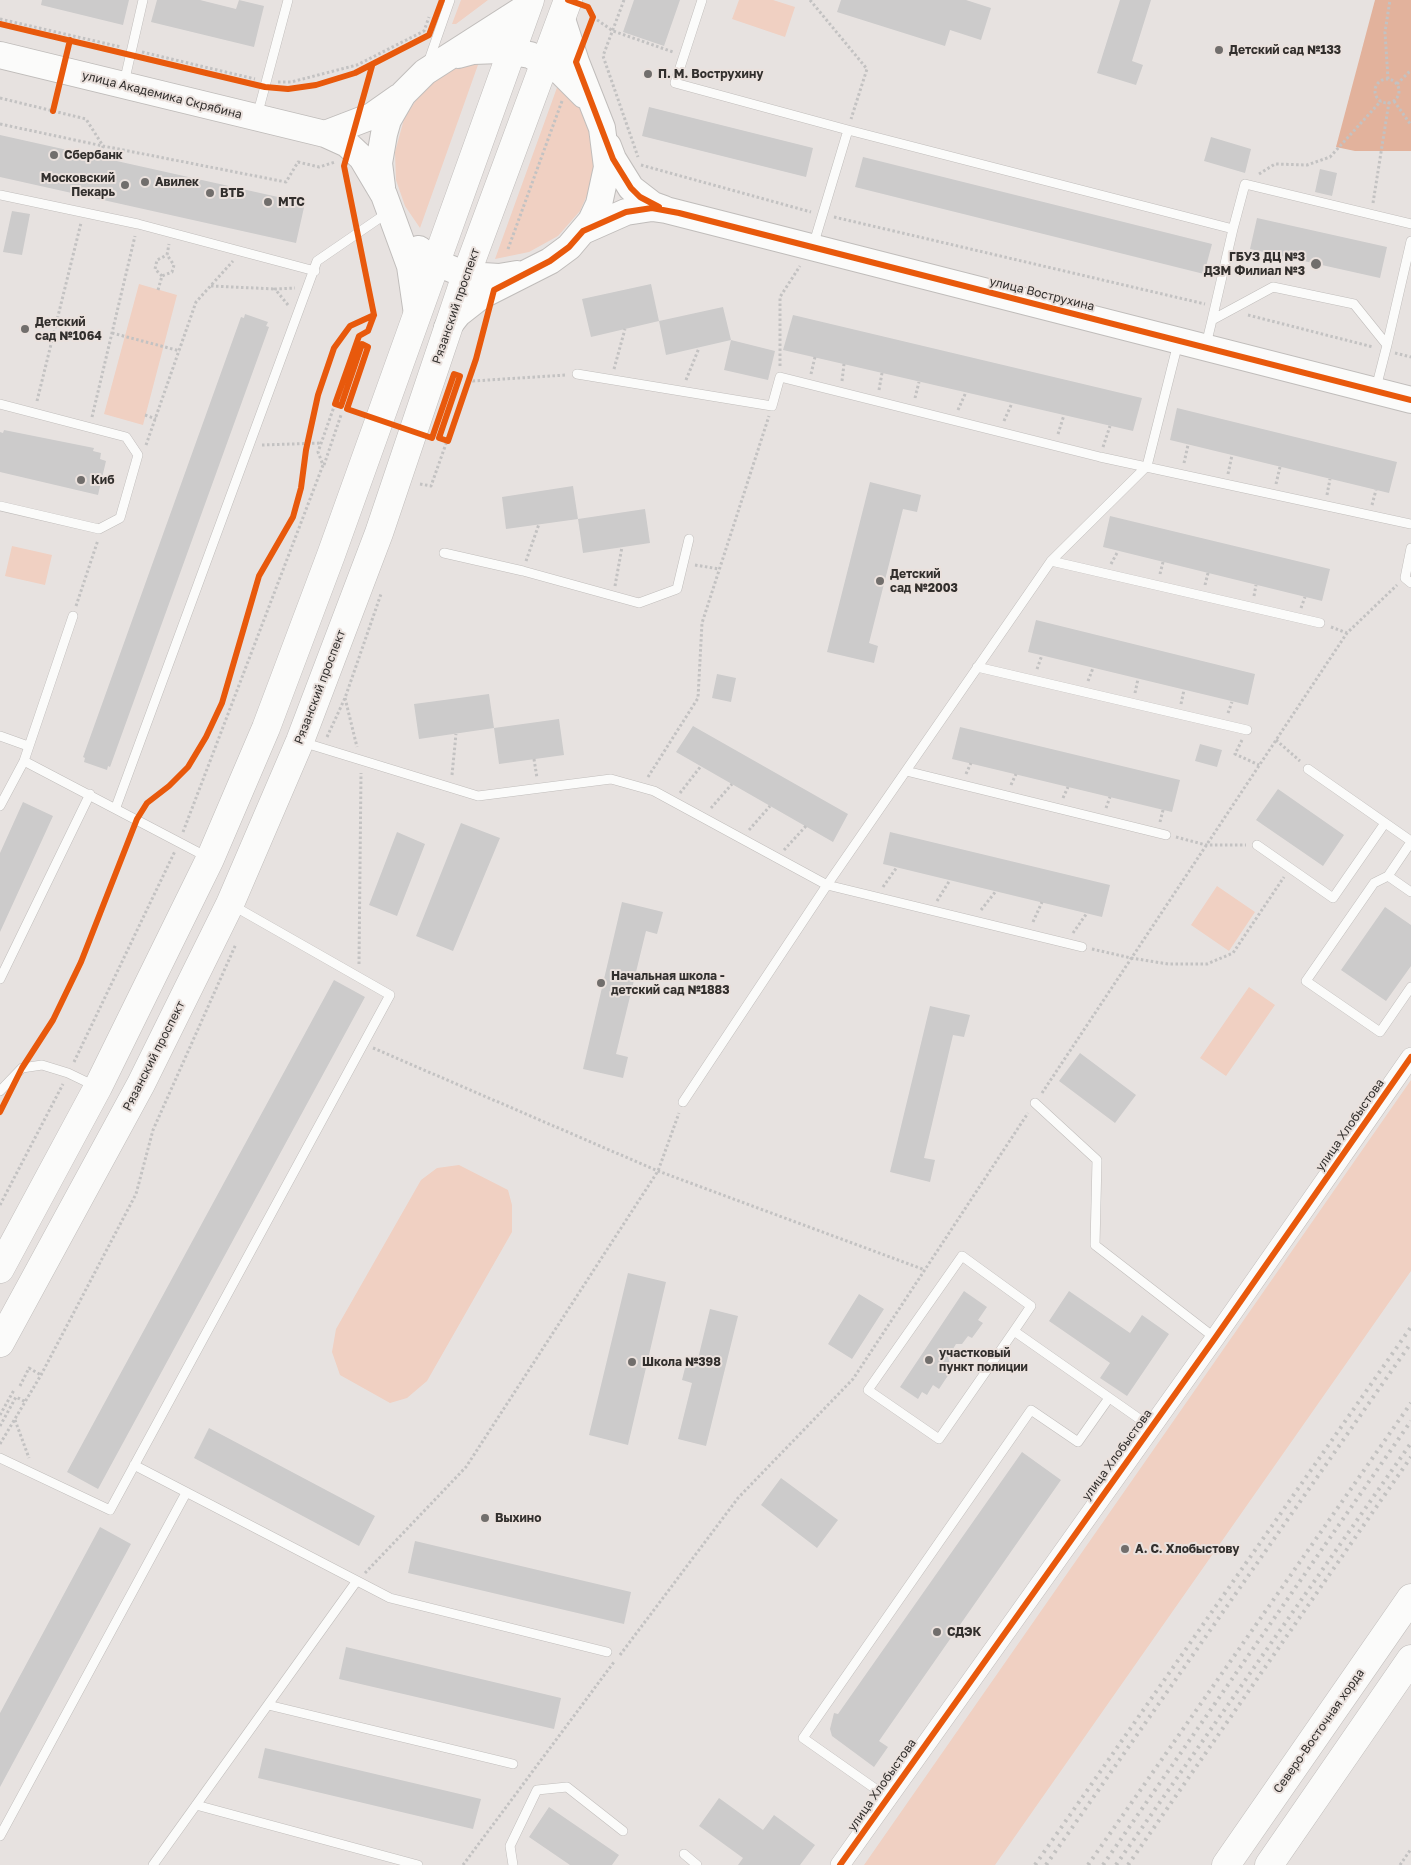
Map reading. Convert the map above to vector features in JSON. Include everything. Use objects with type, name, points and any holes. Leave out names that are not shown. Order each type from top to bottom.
[{"type":"main road","points":[[0,1269],[98,1087],[210,859],[266,728],[437,263],[510,51],[529,3]]},
{"type":"main road","points":[[325,134],[372,116],[403,94],[425,72],[529,3]]},
{"type":"main road","points":[[447,328],[458,314],[481,296],[550,261],[569,247],[583,232],[599,204],[604,186],[606,167],[599,120],[565,9]]},
{"type":"main road","name":"Рязанский проспект","points":[[0,1343],[140,1084],[230,904],[300,741],[379,533],[447,328],[565,9]]},
{"type":"main road","points":[[447,58],[486,50],[510,51],[545,62],[569,78],[599,120]]},
{"type":"main road","name":"улица Академика Скрябина","points":[[0,55],[325,134],[347,156]]},
{"type":"main road","points":[[403,94],[388,120],[381,149],[380,179],[389,210],[410,266],[417,314]]},
{"type":"main road","name":"улица Вострухина","points":[[599,120],[613,159],[630,188],[653,204],[666,210],[807,255],[1179,340],[1411,400]]},
{"type":"main road","points":[[347,156],[362,158],[389,210],[410,242],[437,263],[466,275],[499,277],[533,269]]},
{"type":"main road","name":"улица Вострухина","points":[[583,232],[626,212],[652,208],[666,210]]},
{"type":"main road","name":"Северо-Восточная хорда","points":[[1226,1865],[1411,1598]]},
{"type":"main road","points":[[1269,1865],[1411,1659]]},
{"type":"street","name":"улица Хлобыстова","points":[[840,1865],[1215,1338],[1411,1058]]},
{"type":"lane","points":[[123,85],[143,0]]},
{"type":"lane","points":[[257,118],[288,0]]},
{"type":"lane","points":[[425,72],[450,0]]},
{"type":"lane","points":[[702,0],[675,82],[848,130],[1233,228]]},
{"type":"lane","points":[[807,255],[822,215],[848,130]]},
{"type":"lane","points":[[1205,347],[1245,184],[1411,224]]},
{"type":"lane","points":[[0,195],[138,224],[315,271]]},
{"type":"lane","points":[[116,807],[318,261],[389,210]]},
{"type":"lane","points":[[1376,391],[1411,241]]},
{"type":"lane","points":[[1212,320],[1273,288],[1354,304],[1386,348]]},
{"type":"lane","points":[[683,1102],[827,885],[1051,561],[1147,466],[1179,340]]},
{"type":"lane","points":[[576,374],[772,406],[780,377],[1100,457],[1411,524]]},
{"type":"lane","points":[[0,404],[126,437],[138,455],[120,518],[99,529],[0,506]]},
{"type":"lane","points":[[444,553],[523,571],[640,603],[677,589],[689,540]]},
{"type":"lane","points":[[1408,580],[1411,548]]},
{"type":"lane","points":[[1051,561],[1320,623]]},
{"type":"lane","points":[[0,806],[24,760],[73,616]]},
{"type":"lane","points":[[977,668],[1247,730]]},
{"type":"lane","points":[[0,736],[28,746]]},
{"type":"lane","points":[[300,741],[478,796],[611,779],[654,791],[827,885],[1082,947]]},
{"type":"lane","points":[[24,760],[116,807],[210,859]]},
{"type":"lane","points":[[1308,769],[1411,842],[1388,876],[1374,883],[1306,981],[1380,1032],[1411,987]]},
{"type":"lane","points":[[906,771],[1166,835]]},
{"type":"lane","points":[[0,979],[90,794]]},
{"type":"lane","points":[[1256,845],[1333,898],[1386,823]]},
{"type":"lane","points":[[1388,876],[1411,892]]},
{"type":"lane","points":[[0,1458],[110,1510],[390,995],[230,904]]},
{"type":"lane","points":[[0,1091],[22,1068],[42,1065],[68,1073],[98,1087]]},
{"type":"lane","points":[[1035,1103],[1097,1160],[1095,1245],[1215,1338]]},
{"type":"lane","points":[[962,1256],[1031,1306],[1014,1331],[939,1439],[868,1390],[962,1256]]},
{"type":"lane","points":[[1014,1331],[1151,1427]]},
{"type":"lane","points":[[887,1797],[803,1738],[1031,1410],[1078,1442],[1109,1398]]},
{"type":"lane","points":[[134,1465],[390,1598],[607,1652]]},
{"type":"lane","points":[[0,1836],[186,1493]]},
{"type":"lane","points":[[153,1865],[356,1582]]},
{"type":"lane","points":[[268,1705],[512,1764]]},
{"type":"lane","points":[[514,1865],[510,1846],[537,1790],[568,1787],[623,1831]]},
{"type":"lane","points":[[196,1805],[418,1865]]},
{"type":"lane","points":[[684,1854],[697,1865]]},
{"type":"path","points":[[624,0],[603,56],[641,166],[822,215],[1215,306]]},
{"type":"path","points":[[810,0],[866,69],[848,130]]},
{"type":"path","points":[[1388,79],[1385,32],[1390,0]]},
{"type":"path","points":[[266,84],[291,82],[357,65],[424,31],[432,17]]},
{"type":"path","points":[[339,78],[372,66],[428,35],[432,17]]},
{"type":"path","points":[[593,17],[613,31],[683,56]]},
{"type":"path","points":[[0,19],[288,89],[306,86]]},
{"type":"path","points":[[0,24],[131,52]]},
{"type":"path","points":[[1397,84],[1411,70]]},
{"type":"path","points":[[1388,79],[1397,84],[1399,91],[1394,101],[1381,101],[1376,95],[1376,87],[1380,81],[1388,79]]},
{"type":"path","points":[[0,98],[86,119],[103,146],[101,158]]},
{"type":"path","points":[[508,249],[563,98]]},
{"type":"path","points":[[1245,184],[1275,164],[1307,165],[1330,157],[1381,101]]},
{"type":"path","points":[[1394,101],[1411,125]]},
{"type":"path","points":[[1371,214],[1389,102]]},
{"type":"path","points":[[53,111],[54,103]]},
{"type":"path","points":[[0,124],[286,182],[298,162],[319,167],[347,156]]},
{"type":"path","points":[[34,413],[84,213]]},
{"type":"path","points":[[90,427],[138,224]]},
{"type":"path","points":[[162,276],[172,272],[174,265],[167,255],[172,233]]},
{"type":"path","points":[[138,455],[146,444],[156,419],[196,302],[242,252]]},
{"type":"path","points":[[162,276],[155,269],[158,260],[167,255]]},
{"type":"path","points":[[780,377],[780,297],[807,255]]},
{"type":"path","points":[[158,290],[162,276]]},
{"type":"path","points":[[211,286],[275,289],[308,287]]},
{"type":"path","points":[[275,289],[298,317]]},
{"type":"path","points":[[323,465],[318,452],[359,336],[368,331],[372,306]]},
{"type":"path","points":[[1230,310],[1386,348],[1411,357]]},
{"type":"path","points":[[441,432],[439,438],[448,441],[486,322]]},
{"type":"path","points":[[611,380],[625,329]]},
{"type":"path","points":[[112,333],[180,351]]},
{"type":"path","points":[[335,404],[341,406],[362,344],[368,347],[351,398]]},
{"type":"path","points":[[682,391],[699,348]]},
{"type":"path","points":[[468,379],[473,381],[576,374]]},
{"type":"path","points":[[912,410],[919,382]]},
{"type":"path","points":[[954,420],[966,392]]},
{"type":"path","points":[[999,432],[1012,403]]},
{"type":"path","points":[[642,788],[698,698],[702,623],[772,406]]},
{"type":"path","points":[[146,415],[156,419]]},
{"type":"path","points":[[0,1205],[68,1073],[179,842],[341,415]]},
{"type":"path","points":[[1055,446],[1064,415]]},
{"type":"path","points":[[1100,457],[1110,426]]},
{"type":"path","points":[[307,447],[310,433]]},
{"type":"path","points":[[250,445],[307,447],[321,443]]},
{"type":"path","points":[[1182,474],[1188,444]]},
{"type":"path","points":[[1226,484],[1232,455]]},
{"type":"path","points":[[523,571],[539,524]]},
{"type":"path","points":[[73,616],[98,542],[99,529]]},
{"type":"path","points":[[613,596],[622,547]]},
{"type":"path","points":[[683,563],[719,569]]},
{"type":"path","points":[[463,1865],[738,1498],[853,1379],[1347,633],[1408,580]]},
{"type":"path","points":[[1320,623],[1347,633]]},
{"type":"path","points":[[345,698],[361,761],[359,977]]},
{"type":"path","points":[[1247,730],[1235,754],[1259,765]]},
{"type":"path","points":[[450,788],[456,734]]},
{"type":"path","points":[[1276,740],[1308,769]]},
{"type":"path","points":[[534,759],[539,788]]},
{"type":"path","points":[[673,801],[701,766]]},
{"type":"path","points":[[703,818],[732,784]]},
{"type":"path","points":[[741,838],[770,806]]},
{"type":"path","points":[[777,858],[806,826]]},
{"type":"path","points":[[1166,835],[1206,845],[1256,845]]},
{"type":"path","points":[[877,897],[897,867]]},
{"type":"path","points":[[1082,947],[1168,964],[1208,964],[1233,953],[1290,868]]},
{"type":"path","points":[[931,910],[950,880]]},
{"type":"path","points":[[973,920],[996,891]]},
{"type":"path","points":[[1028,934],[1042,902]]},
{"type":"path","points":[[1066,943],[1087,913]]},
{"type":"path","points":[[364,1044],[658,1171],[925,1270]]},
{"type":"path","points":[[356,1582],[466,1467],[658,1171],[683,1102]]},
{"type":"path","points":[[20,1386],[29,1368],[41,1375]]},
{"type":"path","points":[[0,1415],[14,1390]]},
{"type":"path","points":[[0,1426],[16,1397],[26,1402]]},
{"type":"path","points":[[15,1420],[35,1475]]},
{"type":"path","points":[[1400,1865],[1411,1850]]},
{"type":"shaded area","points":[[461,0],[488,0],[456,24],[452,24]]},
{"type":"shaded area","points":[[739,0],[773,0],[795,7],[785,37],[732,19]]},
{"type":"shaded area","points":[[1375,0],[1411,0],[1411,151],[1355,151],[1336,147]]},
{"type":"shaded area","points":[[479,62],[420,228],[405,206],[396,180],[395,152],[404,119],[421,92],[431,83],[452,70]]},
{"type":"shaded area","points":[[559,82],[571,95],[585,116],[590,131],[594,165],[588,193],[580,211],[558,236],[529,252],[495,259]]},
{"type":"shaded area","points":[[139,284],[177,295],[143,425],[104,414]]},
{"type":"shaded area","points":[[12,546],[52,555],[45,585],[5,576]]},
{"type":"shaded area","points":[[1217,886],[1255,912],[1229,951],[1191,925]]},
{"type":"shaded area","points":[[1249,987],[1275,1005],[1226,1076],[1200,1058]]},
{"type":"shaded area","points":[[1411,1080],[1411,1271],[995,1865],[864,1865]]},
{"type":"shaded area","points":[[459,1165],[508,1190],[512,1205],[512,1232],[427,1381],[407,1398],[390,1403],[340,1375],[332,1352],[336,1329],[421,1180],[437,1168]]},
{"type":"building","points":[[42,0],[129,0],[123,25],[41,5]]},
{"type":"building","points":[[157,0],[200,0],[236,9],[239,0],[264,6],[254,47],[151,22]]},
{"type":"building","points":[[634,0],[680,0],[664,46],[623,32]]},
{"type":"building","points":[[841,0],[966,0],[991,8],[981,40],[950,30],[945,46],[837,12]]},
{"type":"building","points":[[1120,0],[1151,0],[1132,61],[1143,65],[1136,85],[1097,73]]},
{"type":"building","points":[[649,107],[813,148],[806,177],[642,136]]},
{"type":"building","points":[[0,135],[305,203],[296,243],[0,177]]},
{"type":"building","points":[[1211,137],[1251,149],[1245,173],[1204,161]]},
{"type":"building","points":[[863,157],[1212,244],[1204,274],[855,187]]},
{"type":"building","points":[[1320,169],[1337,173],[1332,196],[1315,192]]},
{"type":"building","points":[[12,211],[30,214],[22,255],[3,252]]},
{"type":"building","points":[[1257,218],[1387,247],[1380,278],[1250,249]]},
{"type":"building","points":[[651,284],[659,321],[591,337],[582,299]]},
{"type":"building","points":[[723,307],[731,340],[666,355],[659,321]]},
{"type":"building","points":[[245,314],[268,322],[266,326],[269,327],[110,767],[108,766],[107,770],[84,762],[85,758],[83,757],[241,317],[244,318]]},
{"type":"building","points":[[793,315],[1142,398],[1133,431],[783,350]]},
{"type":"building","points":[[731,340],[775,351],[768,380],[724,370]]},
{"type":"building","points":[[1177,408],[1397,462],[1389,493],[1170,440]]},
{"type":"building","points":[[4,430],[94,448],[93,451],[101,453],[100,459],[106,461],[98,495],[0,472],[0,432],[3,433]]},
{"type":"building","points":[[870,482],[921,495],[917,512],[903,509],[869,643],[878,646],[874,663],[827,652]]},
{"type":"building","points":[[573,486],[578,519],[506,529],[502,497]]},
{"type":"building","points":[[645,509],[650,543],[583,553],[578,519]]},
{"type":"building","points":[[1110,516],[1330,569],[1322,601],[1103,547]]},
{"type":"building","points":[[1036,620],[1255,674],[1248,705],[1028,652]]},
{"type":"building","points":[[717,674],[736,678],[731,702],[712,698]]},
{"type":"building","points":[[489,694],[494,728],[419,739],[414,704]]},
{"type":"building","points":[[559,719],[564,755],[499,764],[494,728]]},
{"type":"building","points":[[693,726],[848,814],[833,842],[676,752]]},
{"type":"building","points":[[960,727],[1180,780],[1172,812],[952,759]]},
{"type":"building","points":[[1200,744],[1222,750],[1217,767],[1195,761]]},
{"type":"building","points":[[1278,789],[1344,835],[1323,866],[1256,820]]},
{"type":"building","points":[[23,802],[53,816],[0,932],[0,853]]},
{"type":"building","points":[[461,823],[500,838],[453,951],[416,936]]},
{"type":"building","points":[[397,832],[425,844],[397,916],[369,905]]},
{"type":"building","points":[[890,832],[1110,885],[1102,917],[883,864]]},
{"type":"building","points":[[622,902],[663,912],[657,934],[646,931],[616,1054],[628,1057],[623,1078],[583,1069]]},
{"type":"building","points":[[1385,907],[1411,925],[1411,966],[1386,1001],[1341,970]]},
{"type":"building","points":[[334,980],[365,997],[98,1489],[67,1472]]},
{"type":"building","points":[[930,1006],[970,1015],[964,1037],[953,1035],[924,1158],[935,1160],[930,1182],[890,1172]]},
{"type":"building","points":[[1080,1053],[1136,1095],[1115,1123],[1059,1081]]},
{"type":"building","name":"Школа №398","points":[[628,1273],[666,1282],[628,1445],[589,1435]]},
{"type":"building","points":[[964,1291],[987,1307],[978,1320],[983,1323],[972,1338],[968,1336],[962,1344],[956,1344],[948,1357],[950,1364],[945,1371],[949,1374],[939,1389],[933,1385],[927,1395],[922,1392],[918,1399],[900,1387]]},
{"type":"building","points":[[1069,1291],[1130,1333],[1142,1315],[1169,1334],[1127,1396],[1100,1378],[1110,1363],[1049,1321]]},
{"type":"building","points":[[859,1294],[884,1309],[852,1359],[828,1344]]},
{"type":"building","points":[[710,1309],[738,1316],[706,1446],[678,1439],[692,1383],[682,1380],[686,1364],[696,1367]]},
{"type":"building","points":[[209,1428],[375,1516],[359,1546],[194,1458]]},
{"type":"building","points":[[1022,1452],[1061,1480],[879,1741],[888,1747],[874,1767],[832,1736],[830,1729],[834,1713],[838,1714]]},
{"type":"building","points":[[781,1478],[838,1520],[817,1548],[761,1505]]},
{"type":"building","points":[[100,1527],[131,1544],[0,1787],[0,1713]]},
{"type":"building","points":[[415,1541],[631,1592],[624,1624],[408,1573]]},
{"type":"building","points":[[346,1647],[561,1698],[554,1729],[339,1679]]},
{"type":"building","points":[[265,1748],[481,1799],[473,1829],[258,1778]]},
{"type":"building","points":[[719,1798],[763,1830],[774,1815],[815,1845],[800,1865],[738,1865],[743,1858],[699,1826]]},
{"type":"building","points":[[549,1807],[619,1855],[612,1865],[570,1865],[529,1837]]},
{"type":"railway","points":[[1035,1865],[1411,1327]]},
{"type":"railway","points":[[1046,1865],[1411,1343]]},
{"type":"railway","points":[[1088,1865],[1411,1403]]},
{"type":"railway","points":[[1103,1865],[1411,1421]]},
{"type":"railway","points":[[1116,1865],[1411,1443]]},
{"type":"railway","points":[[1128,1865],[1411,1457]]},
{"type":"cycle path","points":[[0,24],[265,87],[288,89],[316,85],[355,73],[429,35],[442,0]]},
{"type":"cycle path","points":[[568,0],[588,7],[593,17],[576,62],[613,159],[631,188],[640,197],[659,207]]},
{"type":"cycle path","points":[[53,111],[70,40]]},
{"type":"cycle path","points":[[372,66],[344,166],[374,315],[368,331],[359,336],[335,404],[341,406],[362,344],[368,347],[347,409],[432,438],[454,374],[460,376],[439,438],[448,441],[476,359],[494,290],[550,261],[569,247],[583,231],[626,212],[652,208],[679,213],[1411,400]]},
{"type":"cycle path","points":[[0,1112],[22,1068],[53,1020],[81,962],[137,819],[147,803],[169,786],[188,767],[206,737],[222,703],[259,576],[293,517],[301,488],[306,450],[318,395],[334,348],[350,326],[374,315]]},
{"type":"cycle path","points":[[840,1865],[1215,1338],[1411,1057]]},
{"type":"place","name":"Детский сад №133","points":[[1219,50]]},
{"type":"place","name":"П. М. Вострухину","points":[[648,74]]},
{"type":"place","name":"Сбербанк","points":[[54,155]]},
{"type":"place","name":"Авилек","points":[[145,182]]},
{"type":"place","name":"Московский Пекарь","points":[[125,185]]},
{"type":"place","name":"ВТБ","points":[[210,193]]},
{"type":"place","name":"МТС","points":[[268,202]]},
{"type":"place","name":"ГБУЗ ДЦ №3 ДЗМ Филиал №3","points":[[1316,264]]},
{"type":"place","name":"Детский сад №1064","points":[[25,329]]},
{"type":"place","name":"Киб","points":[[81,480]]},
{"type":"place","name":"Детский сад №2003","points":[[880,581]]},
{"type":"place","name":"Начальная школа - детский сад №1883","points":[[601,983]]},
{"type":"place","name":"участковый пункт полиции","points":[[929,1360]]},
{"type":"place","name":"Школа №398","points":[[632,1362]]},
{"type":"place","name":"Выхино","points":[[485,1518]]},
{"type":"place","name":"А. С. Хлобыстову","points":[[1125,1549]]},
{"type":"place","name":"СДЭК","points":[[937,1632]]}]
